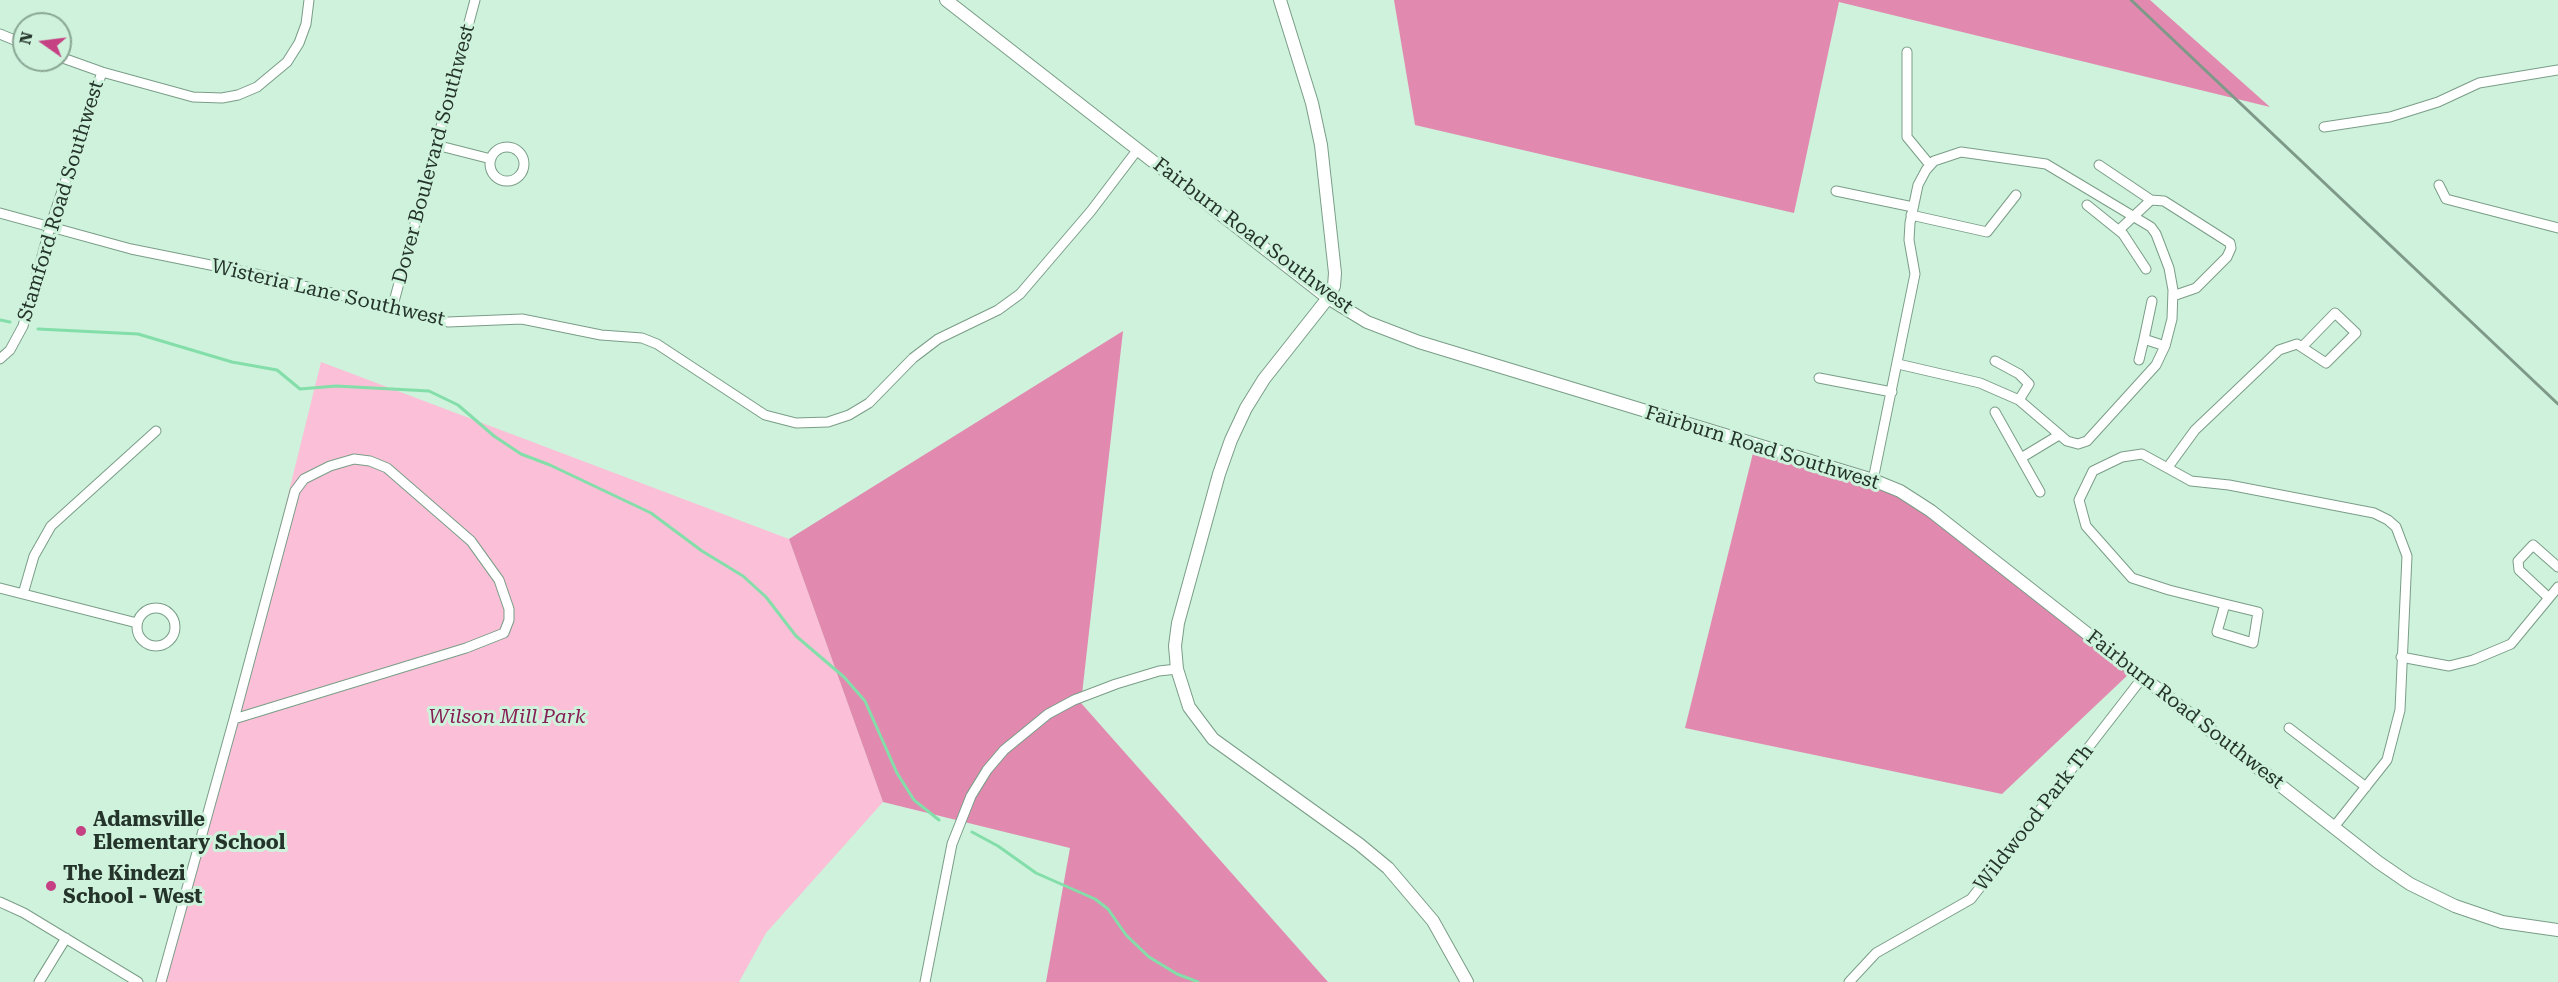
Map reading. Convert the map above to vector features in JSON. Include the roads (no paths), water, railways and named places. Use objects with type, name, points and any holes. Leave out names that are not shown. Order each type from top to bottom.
[{"type":"street","points":[[72,61],[193,97],[222,98],[238,95],[257,87],[287,62],[306,24],[309,0]]},
{"type":"street","name":"Dover Boulevard Southwest","points":[[393,309],[475,0]]},
{"type":"street","name":"Fairburn Road Southwest","points":[[946,0],[1328,298],[1367,322],[1419,342],[1873,480],[1900,491],[1931,511],[2410,884],[2454,906],[2502,922],[2558,930]]},
{"type":"street","points":[[1280,0],[1311,103],[1321,145],[1335,273],[1334,286],[1328,298],[1264,379],[1246,408],[1231,440],[1219,474],[1179,623],[1175,646],[1177,669],[1189,707],[1213,739],[1359,844],[1388,868],[1433,921],[1467,982]]},
{"type":"street","points":[[1907,52],[1907,137],[1930,165]]},
{"type":"street","points":[[2324,127],[2390,117],[2438,102],[2479,83],[2558,70]]},
{"type":"street","name":"Stamford Road Southwest","points":[[0,359],[10,350],[23,326],[51,227],[102,72]]},
{"type":"street","points":[[436,145],[491,159]]},
{"type":"street","name":"Wisteria Lane Southwest","points":[[0,213],[131,249],[260,275],[448,322],[522,319],[601,335],[642,338],[657,344],[765,415],[796,423],[828,422],[849,415],[869,403],[913,358],[938,339],[998,310],[1020,294],[1084,219],[1138,149]]},
{"type":"street","points":[[1873,480],[1916,274],[1909,240],[1912,211],[1918,185],[1930,165],[1944,156],[1961,152],[2046,164],[2134,216],[2151,227],[2156,234],[2169,268],[2173,296],[2172,319],[2165,346],[2156,365],[2087,441],[2078,444],[2067,441],[2019,400],[1980,383],[1898,364]]},
{"type":"street","points":[[2099,165],[2151,200],[2164,201],[2230,243],[2231,248],[2227,257],[2196,288],[2173,296]]},
{"type":"street","points":[[2439,185],[2446,198],[2558,228]]},
{"type":"street","points":[[1836,191],[1986,232],[2016,195]]},
{"type":"street","points":[[2119,230],[2151,200]]},
{"type":"street","points":[[2087,205],[2119,230],[2137,252],[2146,269]]},
{"type":"street","points":[[2139,360],[2152,301]]},
{"type":"street","points":[[2168,467],[2195,430],[2279,350],[2297,344],[2326,363],[2356,333],[2335,313],[2302,347]]},
{"type":"street","points":[[2144,339],[2165,346]]},
{"type":"street","points":[[1995,361],[2019,374],[2030,384],[2019,400]]},
{"type":"street","points":[[1820,378],[1892,392]]},
{"type":"street","points":[[1995,412],[2040,492]]},
{"type":"street","points":[[23,594],[34,556],[51,526],[156,431]]},
{"type":"street","points":[[2022,458],[2060,435]]},
{"type":"street","points":[[2225,604],[2217,632],[2253,643],[2258,612],[2169,590],[2132,578],[2086,526],[2079,500],[2088,478],[2099,466],[2121,457],[2142,454],[2191,481],[2229,485],[2374,513],[2396,527],[2408,556],[2400,710],[2387,760],[2334,827]]},
{"type":"street","points":[[162,982],[295,491],[304,479],[330,466],[354,459],[370,461],[387,468],[471,542],[499,580],[509,609],[509,620],[504,633],[466,648],[234,719]]},
{"type":"street","points":[[2549,598],[2518,570],[2518,561],[2533,545],[2558,567]]},
{"type":"street","points":[[2401,657],[2449,666],[2474,660],[2511,644],[2558,587]]},
{"type":"street","points":[[0,588],[137,623]]},
{"type":"street","points":[[161,608],[174,621],[174,634],[166,644],[154,647],[142,641],[136,629],[137,623],[139,617],[149,609],[161,608]]},
{"type":"street","points":[[925,982],[952,844],[971,796],[987,770],[1019,736],[1048,714],[1074,700],[1159,671],[1177,669]]},
{"type":"street","name":"Wildwood Park Th","points":[[1849,982],[1876,953],[1971,899],[2143,677]]},
{"type":"street","points":[[2289,728],[2366,787]]},
{"type":"street","points":[[0,902],[24,913],[138,982]]},
{"type":"street","points":[[39,982],[66,938]]},
{"type":"waterway","points":[[0,320],[10,322]]},
{"type":"waterway","points":[[38,329],[138,334],[232,362],[277,370],[300,389],[336,386],[429,391],[458,405],[494,436],[521,454],[550,465],[651,513],[702,551],[743,576],[766,597],[796,636],[844,677],[865,701],[897,773],[914,800],[939,820]]},
{"type":"waterway","points":[[972,832],[998,846],[1036,873],[1095,899],[1108,909],[1126,935],[1149,957],[1177,974],[1198,982]]},
{"type":"railway","points":[[2131,0],[2558,404]]},
{"type":"place","name":"Adamsville Elementary School","points":[[81,831]]},
{"type":"place","name":"The Kindezi School - West","points":[[51,886]]},
{"type":"park label","name":"Wilson Mill Park","points":[[507,717]]}]
